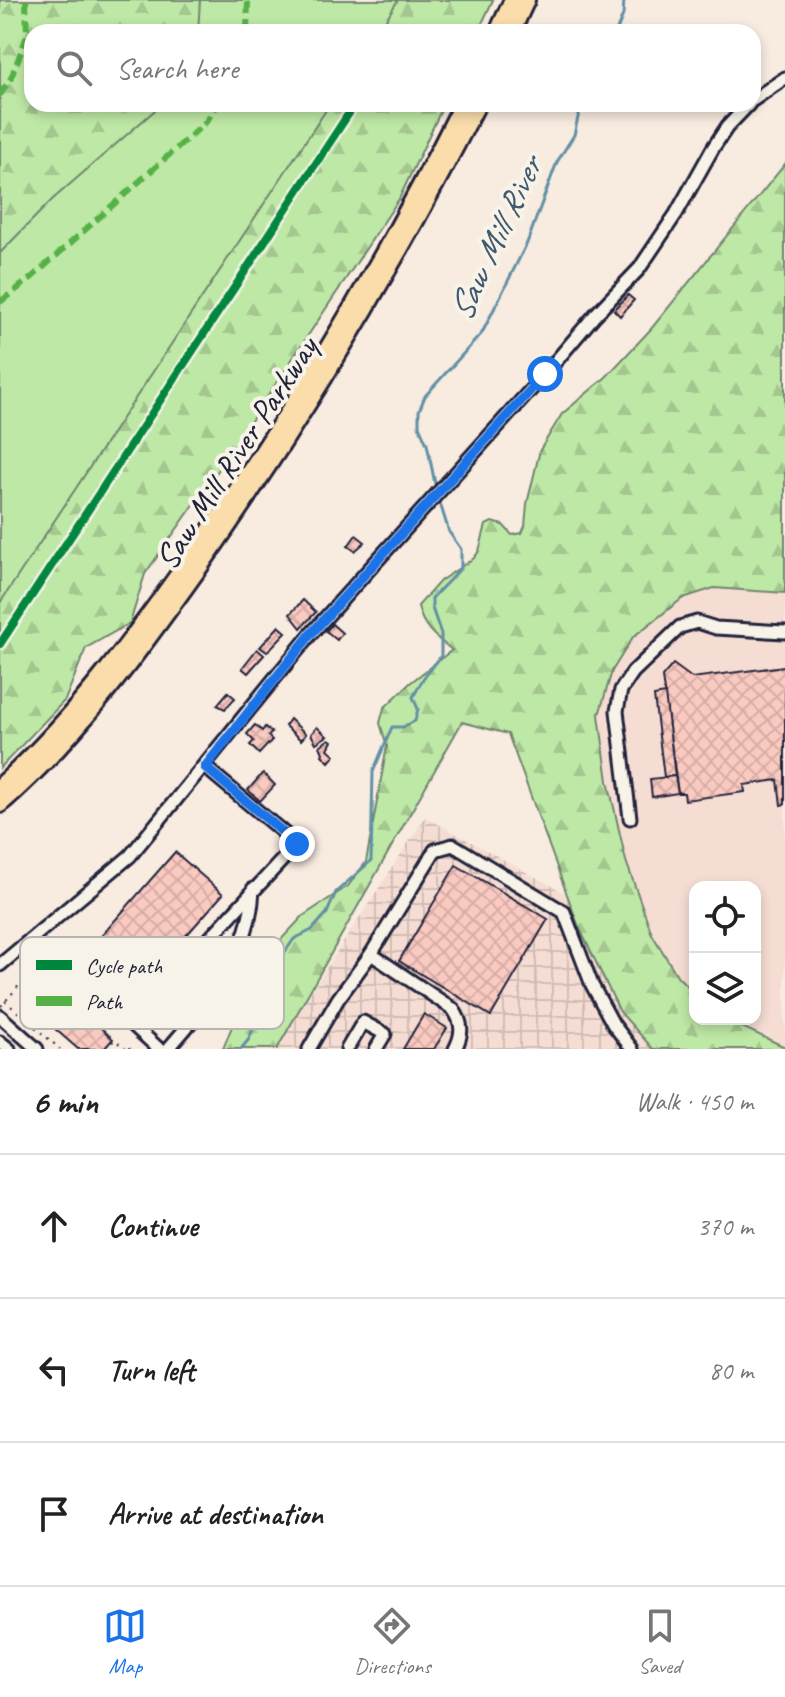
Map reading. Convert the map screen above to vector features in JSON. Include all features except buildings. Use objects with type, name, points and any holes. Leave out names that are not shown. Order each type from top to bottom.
[{"type":"highway","points":[[502,24],[513,0]]},
{"type":"highway","points":[[515,24],[526,0]]},
{"type":"highway","name":"Saw Mill River Parkway","points":[[0,787],[51,737],[88,694],[151,613],[243,482],[367,284],[459,112]]},
{"type":"highway","name":"Saw Mill River Parkway","points":[[0,804],[78,725],[171,606],[282,445],[381,282],[473,112]]},
{"type":"highway","points":[[0,817],[38,778],[78,725]]},
{"type":"lane","points":[[761,95],[785,78]]},
{"type":"lane","points":[[34,937],[121,865],[205,767],[310,635],[639,269],[676,214],[713,148],[741,112]]},
{"type":"lane","points":[[630,818],[617,711],[621,690],[633,672],[680,627],[697,622],[716,628],[785,632]]},
{"type":"lane","points":[[205,767],[297,844],[209,937]]},
{"type":"lane","points":[[309,1049],[435,850],[453,845],[564,912],[592,985],[613,1024],[632,1049]]},
{"type":"lane","points":[[243,937],[253,907],[253,889]]},
{"type":"lane","points":[[0,965],[20,948]]},
{"type":"lane","points":[[371,954],[453,1009],[461,1028],[455,1049]]},
{"type":"lane","points":[[0,1016],[37,1049]]},
{"type":"lane","points":[[347,1049],[363,1022],[385,1034],[376,1049]]},
{"type":"lane","points":[[136,1029],[159,1049]]},
{"type":"lane","points":[[168,1049],[184,1029]]},
{"type":"lane","points":[[0,1042],[9,1049]]},
{"type":"path","points":[[0,1007],[20,984]]},
{"type":"path","points":[[5,1001],[20,1014]]},
{"type":"path","points":[[37,1029],[60,1049]]},
{"type":"path","points":[[119,1044],[123,1039]]},
{"type":"path","points":[[112,1041],[128,1048]]},
{"type":"shaded area","points":[[714,588],[785,593],[785,1047],[738,1025],[761,1025],[761,881],[689,881],[689,987],[678,977],[653,934],[626,861],[608,781],[599,715],[612,671],[633,637],[683,598]]},
{"type":"shaded area","points":[[425,817],[578,900],[686,1049],[274,1049]]},
{"type":"green space","points":[[0,0],[493,0],[482,24],[24,24],[24,112],[440,112],[399,199],[215,475],[145,574],[130,623],[86,648],[65,700],[0,768]]},
{"type":"green space","points":[[200,0],[398,0],[383,24],[198,24]]},
{"type":"green space","points":[[153,112],[325,112],[0,603],[0,253],[53,199]]},
{"type":"green space","points":[[785,164],[785,593],[714,588],[683,598],[633,637],[612,671],[599,715],[608,781],[626,861],[652,934],[678,977],[689,987],[689,1025],[738,1025],[785,1049],[653,1049],[620,1012],[579,927],[508,734],[462,722],[277,1049],[223,1049],[231,1029],[284,1029],[283,937],[303,916],[348,886],[366,862],[387,746],[380,723],[384,708],[452,650],[426,626],[418,606],[440,581],[474,558],[486,525],[492,522],[503,525],[512,535],[522,533],[540,450],[562,414],[606,377],[651,329]]},
{"type":"waterway","name":"Saw Mill River","points":[[619,24],[624,0]]},
{"type":"waterway","name":"Saw Mill River","points":[[436,489],[427,444],[419,426],[419,411],[425,396],[482,333],[527,243],[557,162],[574,135],[579,112]]},
{"type":"waterway","name":"Saw Mill River","points":[[284,953],[294,939],[312,930],[327,913],[336,892],[371,861],[373,772],[392,727],[403,727],[415,721],[418,709],[413,697],[441,656],[441,634],[432,608],[432,598],[461,568],[461,549],[449,532],[439,500]]},
{"type":"waterway","name":"Saw Mill River","points":[[241,1049],[253,1029]]},
{"type":"marked path","points":[[26,0],[27,24]]},
{"type":"marked path","points":[[247,24],[248,0]]},
{"type":"marked path","points":[[0,95],[11,78],[24,44]]},
{"type":"marked path","points":[[0,302],[30,279],[206,122],[213,112]]},
{"type":"cycle path","points":[[0,644],[350,112]]},
{"type":"route","points":[[297,844],[205,767],[310,635],[545,374]]}]
